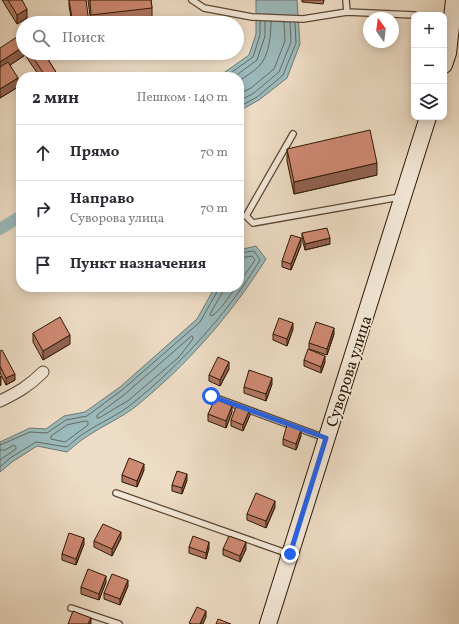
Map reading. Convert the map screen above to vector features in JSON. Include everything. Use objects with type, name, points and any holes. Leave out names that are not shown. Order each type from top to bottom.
[{"type":"street","points":[[447,56],[448,17],[454,0]]},
{"type":"street","name":"Суворова улица","points":[[268,624],[427,120]]},
{"type":"street","points":[[0,401],[31,384],[43,372]]},
{"type":"lane","points":[[192,0],[204,8],[252,17],[303,19],[347,12],[411,15]]},
{"type":"lane","points":[[346,0],[347,12]]},
{"type":"lane","points":[[294,134],[246,216],[253,223],[402,197]]},
{"type":"lane","points":[[211,396],[326,438]]},
{"type":"lane","points":[[116,493],[290,554]]},
{"type":"lane","points":[[71,608],[118,624]]},
{"type":"water","points":[[256,0],[297,0],[300,44],[287,78],[259,100],[244,108],[244,72],[225,72],[249,55],[256,34]]},
{"type":"water","points":[[256,246],[266,259],[244,291],[244,249]]},
{"type":"water","points":[[212,292],[244,292],[223,319],[190,356],[154,391],[130,411],[95,431],[67,452],[37,446],[12,462],[0,472],[0,442],[30,428],[46,429],[64,416],[85,412],[120,387],[197,319]]},
{"type":"building","points":[[8,0],[22,0],[27,9],[17,15]]},
{"type":"building","points":[[69,0],[86,0],[88,16],[72,16]]},
{"type":"building","points":[[90,0],[151,0],[152,8],[91,15]]},
{"type":"building","points":[[16,38],[16,52],[0,62],[0,48]]},
{"type":"building","points":[[35,60],[48,60],[56,72],[43,72]]},
{"type":"building","points":[[8,62],[16,75],[16,79],[0,89],[0,67]]},
{"type":"building","points":[[370,130],[377,163],[294,182],[287,149]]},
{"type":"building","points":[[327,228],[330,238],[305,244],[302,233]]},
{"type":"building","points":[[291,235],[301,238],[291,264],[282,261]]},
{"type":"building","points":[[60,317],[70,335],[43,351],[33,333]]},
{"type":"building","points":[[279,318],[293,323],[287,339],[273,334]]},
{"type":"building","points":[[316,322],[334,328],[327,349],[309,343]]},
{"type":"building","points":[[308,349],[325,356],[321,367],[304,360]]},
{"type":"building","points":[[2,350],[15,374],[6,378],[0,366],[0,351]]},
{"type":"building","points":[[218,357],[229,362],[220,380],[209,375]]},
{"type":"building","points":[[249,370],[272,378],[266,394],[244,387]]},
{"type":"building","points":[[215,399],[232,406],[226,421],[208,414]]},
{"type":"building","points":[[237,404],[250,409],[243,425],[231,420]]},
{"type":"building","points":[[287,425],[301,430],[296,444],[283,439]]},
{"type":"building","points":[[129,458],[144,464],[137,481],[122,475]]},
{"type":"building","points":[[177,471],[187,474],[182,488],[172,485]]},
{"type":"building","points":[[256,493],[275,501],[266,521],[247,514]]},
{"type":"building","points":[[103,524],[121,532],[112,549],[94,541]]},
{"type":"building","points":[[69,533],[84,538],[76,559],[62,554]]},
{"type":"building","points":[[193,536],[209,542],[206,553],[189,547]]},
{"type":"building","points":[[229,536],[246,542],[240,556],[223,549]]},
{"type":"building","points":[[88,569],[106,576],[99,594],[81,587]]},
{"type":"building","points":[[112,574],[128,580],[120,599],[104,593]]},
{"type":"building","points":[[197,607],[206,611],[200,624],[189,623]]},
{"type":"building","points":[[73,611],[91,618],[88,624],[68,624]]},
{"type":"building","points":[[218,619],[231,624],[216,624]]},
{"type":"waterway","points":[[0,229],[16,219]]},
{"type":"route","points":[[211,396],[326,438],[290,554]]}]
